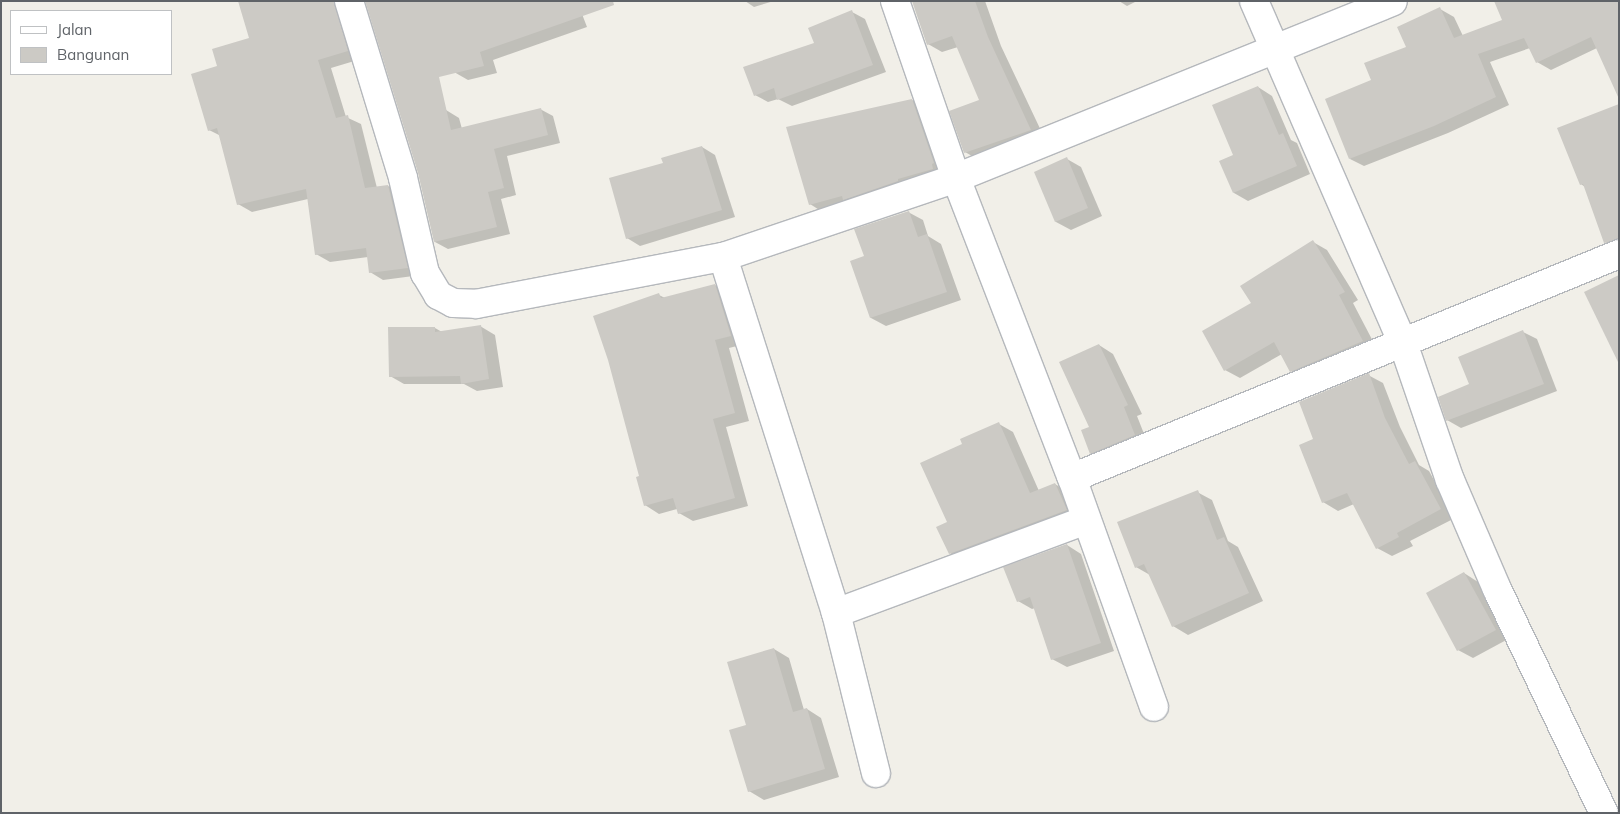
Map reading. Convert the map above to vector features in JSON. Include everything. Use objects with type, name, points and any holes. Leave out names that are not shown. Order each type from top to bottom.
[{"type":"street","points":[[349,1],[403,178],[425,273],[438,295],[453,303],[476,304],[723,257],[956,178],[1393,1]]},
{"type":"street","points":[[895,1],[956,178],[1072,478],[1154,707]]},
{"type":"street","points":[[1254,1],[1402,343],[1450,480],[1497,589],[1604,813]]},
{"type":"street","points":[[1072,478],[1619,254]]},
{"type":"street","points":[[723,257],[836,614],[876,773]]},
{"type":"street","points":[[836,614],[1086,520]]},
{"type":"building","points":[[238,1],[334,1],[348,51],[318,60],[336,118],[348,115],[365,188],[388,185],[408,268],[369,273],[366,248],[315,255],[306,189],[237,205],[217,128],[208,131],[191,74],[217,66],[212,49],[249,38]]},
{"type":"building","points":[[365,1],[613,1],[614,5],[480,52],[484,66],[439,77],[451,130],[541,108],[548,135],[494,149],[504,188],[488,192],[497,227],[434,242],[418,173]]},
{"type":"building","points":[[912,1],[975,1],[988,37],[1031,130],[964,153],[949,111],[979,100],[952,36],[927,45]]},
{"type":"building","points":[[1494,1],[1619,1],[1619,99],[1591,37],[1536,63],[1524,38],[1478,54],[1496,97],[1434,126],[1349,159],[1325,99],[1371,80],[1364,63],[1406,47],[1397,27],[1440,7],[1454,38],[1502,20]]},
{"type":"building","points":[[852,10],[873,65],[777,100],[774,88],[754,96],[743,67],[814,43],[808,28]]},
{"type":"building","points":[[1258,86],[1279,135],[1283,133],[1297,166],[1233,193],[1219,161],[1233,155],[1212,105]]},
{"type":"building","points":[[912,99],[934,163],[932,164],[933,169],[898,179],[898,181],[843,200],[842,196],[809,205],[786,127]]},
{"type":"building","points":[[1619,104],[1619,239],[1604,243],[1583,184],[1580,185],[1557,128]]},
{"type":"building","points":[[702,146],[722,210],[626,239],[609,178],[663,163],[661,158]]},
{"type":"building","points":[[1067,157],[1088,208],[1055,222],[1034,172]]},
{"type":"building","points":[[909,211],[918,237],[927,234],[947,292],[870,318],[850,261],[864,256],[854,229]]},
{"type":"building","points":[[1313,240],[1345,292],[1339,295],[1363,341],[1290,372],[1274,342],[1224,371],[1202,331],[1251,303],[1240,286]]},
{"type":"building","points":[[1619,275],[1619,364],[1584,292]]},
{"type":"building","points":[[715,284],[731,336],[715,340],[735,413],[713,419],[735,498],[678,514],[673,498],[644,506],[636,477],[639,476],[608,360],[593,316],[659,293],[661,298]]},
{"type":"building","points":[[481,325],[489,379],[461,384],[460,376],[389,377],[388,327],[435,327],[435,332]]},
{"type":"building","points":[[1523,330],[1544,384],[1446,421],[1438,397],[1469,384],[1458,357]]},
{"type":"building","points":[[1099,344],[1128,405],[1124,407],[1135,435],[1090,454],[1081,430],[1089,427],[1059,362]]},
{"type":"building","points":[[1369,373],[1385,418],[1409,464],[1415,461],[1441,509],[1397,533],[1399,537],[1376,549],[1347,493],[1322,503],[1299,445],[1313,439],[1299,402]]},
{"type":"building","points":[[999,422],[1030,493],[1055,483],[1067,510],[949,554],[936,527],[947,522],[920,463],[962,444],[960,439]]},
{"type":"building","points":[[1198,490],[1217,540],[1224,537],[1249,593],[1172,627],[1144,564],[1135,568],[1117,522]]},
{"type":"building","points":[[1067,544],[1101,643],[1051,660],[1030,597],[1017,602],[1003,567]]},
{"type":"building","points":[[1464,572],[1496,630],[1457,651],[1426,593]]},
{"type":"building","points":[[774,648],[793,712],[807,708],[825,769],[748,792],[729,730],[746,725],[727,662]]}]
